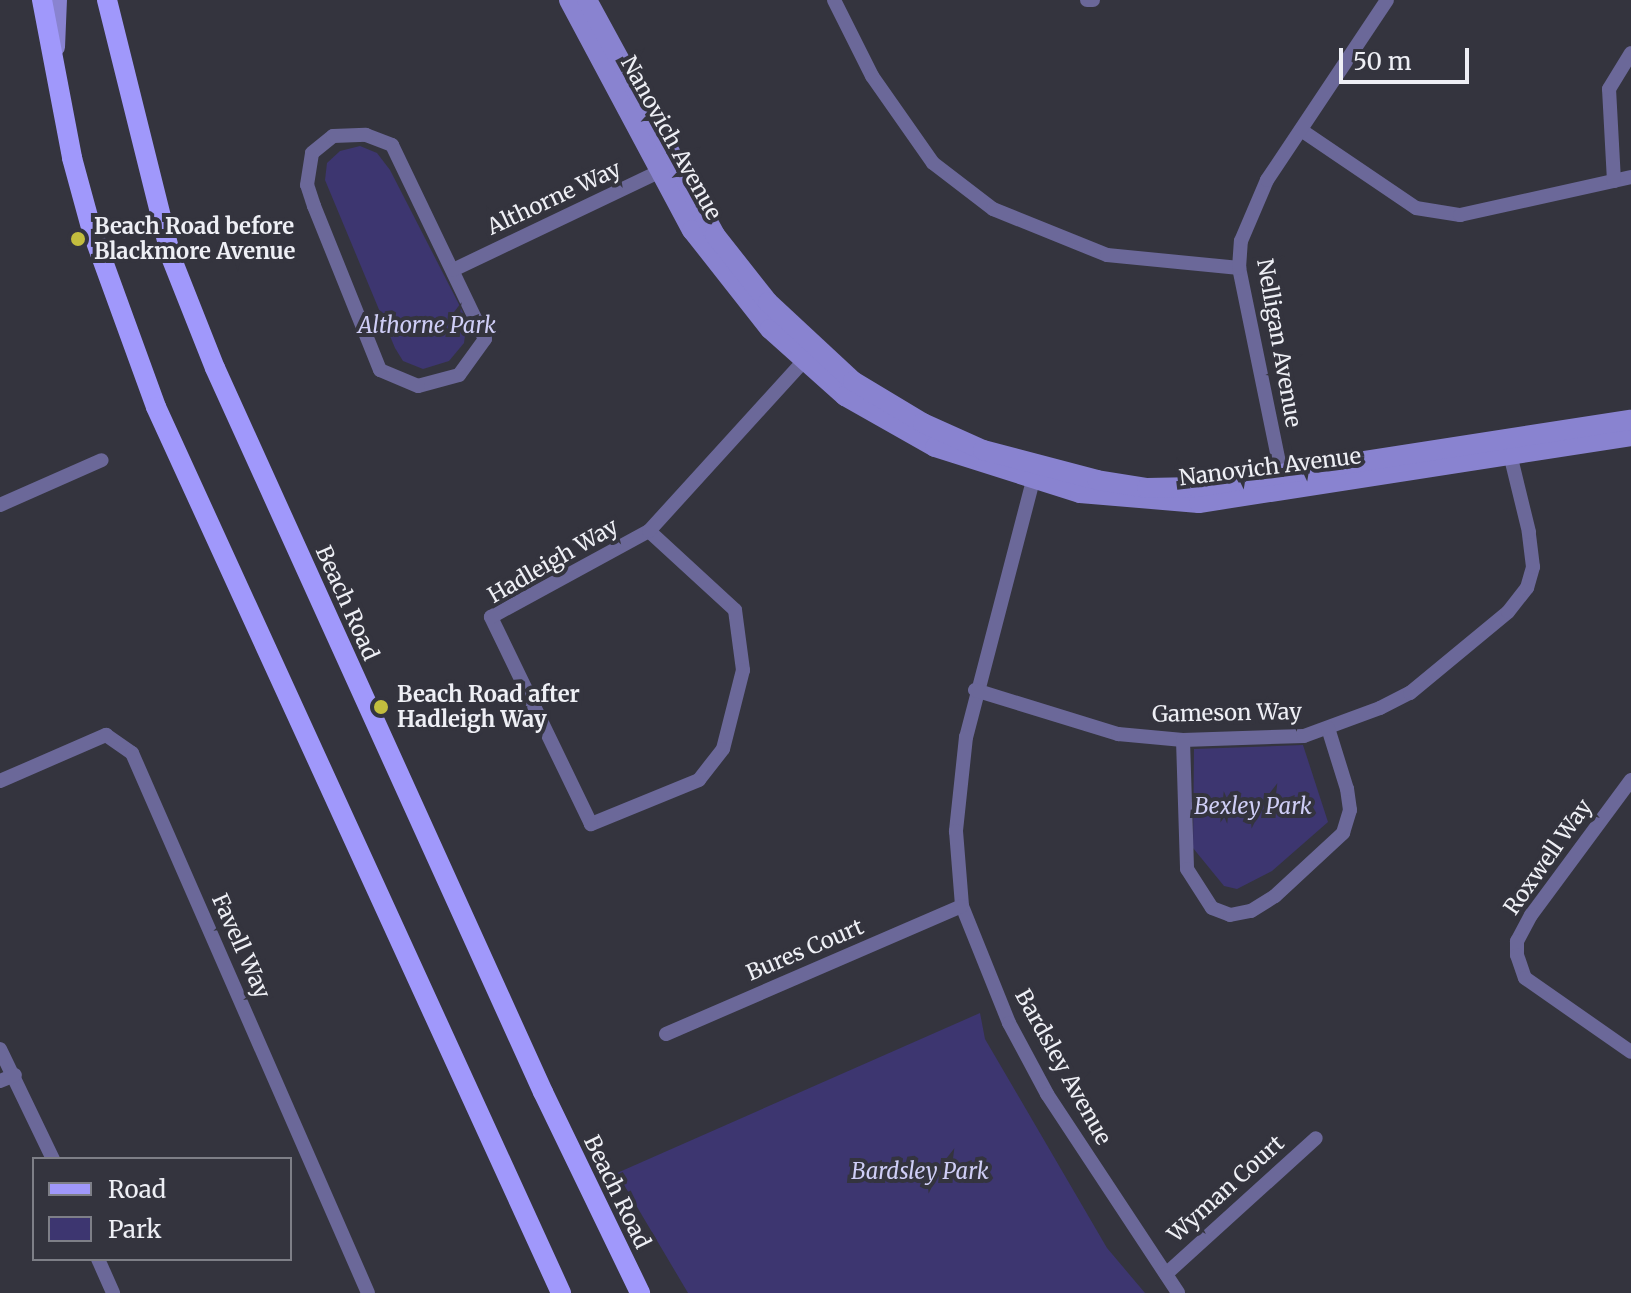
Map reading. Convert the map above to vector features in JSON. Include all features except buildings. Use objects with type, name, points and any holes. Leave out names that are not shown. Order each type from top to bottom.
[{"type":"main road","points":[[42,0],[55,75],[92,231],[156,407],[561,1293]]},
{"type":"main road","name":"Beach Road","points":[[107,0],[171,257],[215,368],[537,1078],[640,1293]]},
{"type":"street","points":[[55,75],[57,0]]},
{"type":"street","name":"Nanovich Avenue","points":[[569,0],[719,267],[808,356],[885,422],[935,447],[1148,503],[1199,503],[1508,449],[1631,436]]},
{"type":"street","name":"Nanovich Avenue","points":[[587,0],[666,168]]},
{"type":"street","points":[[834,0],[872,76],[933,163],[993,209],[1107,255],[1239,268]]},
{"type":"street","name":"Nelligan Avenue","points":[[1284,486],[1239,268],[1250,212],[1387,0]]},
{"type":"street","points":[[1614,181],[1609,89],[1631,53]]},
{"type":"street","points":[[1301,130],[1416,208],[1460,215],[1631,177]]},
{"type":"street","points":[[366,135],[392,145],[453,270],[485,339],[459,375],[418,386],[380,370],[311,196],[312,153],[333,136],[366,135]]},
{"type":"street","name":"Althorne Way","points":[[453,270],[666,168]]},
{"type":"street","name":"Hadleigh Way","points":[[649,531],[735,610],[743,670],[723,749],[699,780],[591,824],[491,617],[649,531],[808,356]]},
{"type":"street","name":"Nanovich Avenue","points":[[1508,449],[1631,420]]},
{"type":"street","name":"Gameson Way","points":[[975,690],[1118,734],[1183,740],[1304,736],[1410,693],[1508,612],[1527,588],[1533,567],[1529,532],[1508,449]]},
{"type":"street","points":[[0,505],[102,460]]},
{"type":"street","name":"Bardsley Avenue","points":[[1034,474],[975,690],[958,789],[962,906],[1009,1023],[1047,1094],[1125,1219],[1178,1293]]},
{"type":"street","points":[[1183,740],[1187,869],[1212,908],[1230,915],[1251,911],[1275,896],[1343,833],[1350,810],[1347,789],[1328,728]]},
{"type":"street","name":"Favell Way","points":[[0,781],[106,735],[132,753],[369,1293]]},
{"type":"street","name":"Roxwell Way","points":[[1631,780],[1531,915],[1517,941],[1517,955],[1525,978],[1631,1052]]},
{"type":"street","name":"Bures Court","points":[[666,1034],[962,906]]},
{"type":"street","points":[[0,1049],[52,1157]]},
{"type":"street","points":[[0,1081],[15,1075]]},
{"type":"street","name":"Wyman Court","points":[[1166,1274],[1316,1138]]},
{"type":"street","points":[[99,1261],[113,1293]]},
{"type":"green space","name":"Althorne Park","points":[[360,146],[377,153],[390,170],[467,320],[464,343],[449,361],[423,369],[403,361],[325,180],[327,163],[340,151]]},
{"type":"green space","name":"Bexley Park","points":[[1303,745],[1328,822],[1272,871],[1237,889],[1224,886],[1193,848],[1194,749]]},
{"type":"green space","name":"Bardsley Park","points":[[980,1013],[985,1039],[1107,1248],[1145,1293],[688,1293],[617,1173]]},
{"type":"place","name":"Beach Road before Blackmore Avenue","points":[[78,239]]},
{"type":"place","name":"Beach Road after Hadleigh Way","points":[[381,707]]}]
